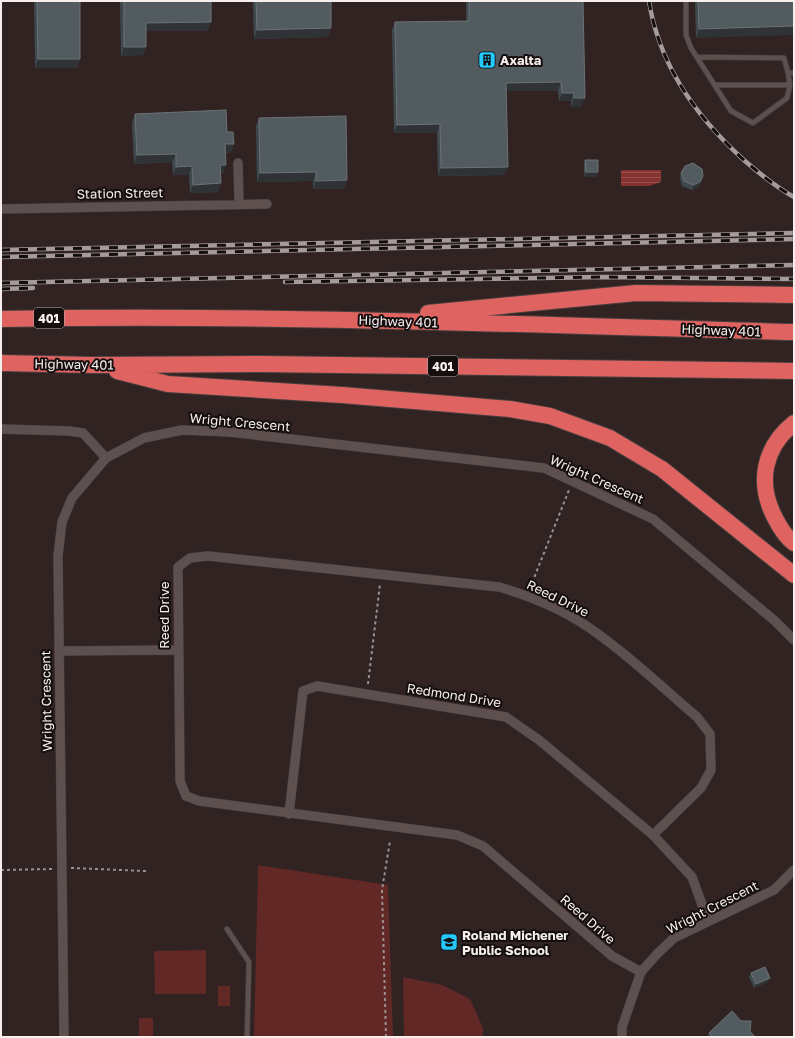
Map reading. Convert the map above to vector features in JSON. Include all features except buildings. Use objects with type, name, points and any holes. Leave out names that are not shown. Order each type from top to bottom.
[{"type":"highway","points":[[322,318],[424,313],[636,294],[794,295]]},
{"type":"highway","name":"Highway 401","points":[[1,319],[97,317],[322,318],[794,332]]},
{"type":"highway","name":"Highway 401","points":[[1,363],[92,365],[262,364],[794,371]]},
{"type":"highway","points":[[92,365],[168,384],[342,395],[510,409],[550,416],[610,438],[662,469],[794,575]]},
{"type":"highway","points":[[794,423],[778,440],[768,457],[765,468],[765,489],[769,505],[778,525],[794,543]]},
{"type":"street","points":[[238,163],[239,204]]},
{"type":"street","name":"Station Street","points":[[1,209],[267,204]]},
{"type":"street","points":[[1,430],[69,431],[83,434],[106,458]]},
{"type":"street","name":"Wright Crescent","points":[[64,1037],[58,556],[62,522],[72,498],[106,458],[144,438],[182,430],[229,432],[544,468],[653,519],[775,621],[794,640]]},
{"type":"street","name":"Reed Drive","points":[[641,972],[612,956],[483,846],[457,836],[199,801],[186,796],[180,781],[177,650],[178,567],[190,558],[208,556],[499,587],[527,595],[567,614],[598,634],[697,717],[710,734],[711,770],[701,788],[653,835]]},
{"type":"street","points":[[59,651],[177,650]]},
{"type":"street","name":"Redmond Drive","points":[[289,814],[303,691],[317,686],[506,717],[539,740],[653,835],[692,877],[708,921]]},
{"type":"street","name":"Wright Crescent","points":[[622,1037],[622,1027],[641,972],[657,954],[674,938],[774,890],[794,870]]},
{"type":"lane","points":[[686,1],[686,35],[697,57],[731,111],[753,123],[787,98],[791,73],[784,58],[697,57]]},
{"type":"lane","points":[[715,86],[790,85]]},
{"type":"lane","points":[[227,930],[249,962],[247,1037]]},
{"type":"path","points":[[527,595],[572,482]]},
{"type":"path","points":[[368,684],[382,574]]},
{"type":"path","points":[[386,1037],[382,890],[390,841]]},
{"type":"path","points":[[1,870],[62,868],[146,870]]},
{"type":"shaded area","points":[[621,170],[661,170],[661,182],[649,186],[621,186]]},
{"type":"shaded area","points":[[258,865],[388,885],[393,1037],[254,1037]]},
{"type":"shaded area","points":[[206,950],[206,994],[155,994],[154,951]]},
{"type":"shaded area","points":[[403,977],[442,985],[470,999],[483,1028],[483,1037],[404,1037]]},
{"type":"shaded area","points":[[218,986],[230,986],[230,1006],[218,1006]]},
{"type":"shaded area","points":[[139,1018],[153,1018],[153,1037],[139,1037]]},
{"type":"railway","points":[[649,1],[661,47],[683,89],[696,108],[711,127],[745,161],[768,180],[794,197]]},
{"type":"railway","points":[[1,250],[794,233]]},
{"type":"railway","points":[[1,257],[794,239]]},
{"type":"railway","points":[[1,283],[794,265]]},
{"type":"railway","points":[[285,282],[602,277],[794,279]]},
{"type":"railway","points":[[1,289],[33,288]]},
{"type":"place","name":"Axalta","points":[[487,60]]},
{"type":"place","name":"Roland Michener Public School","points":[[449,942]]}]
